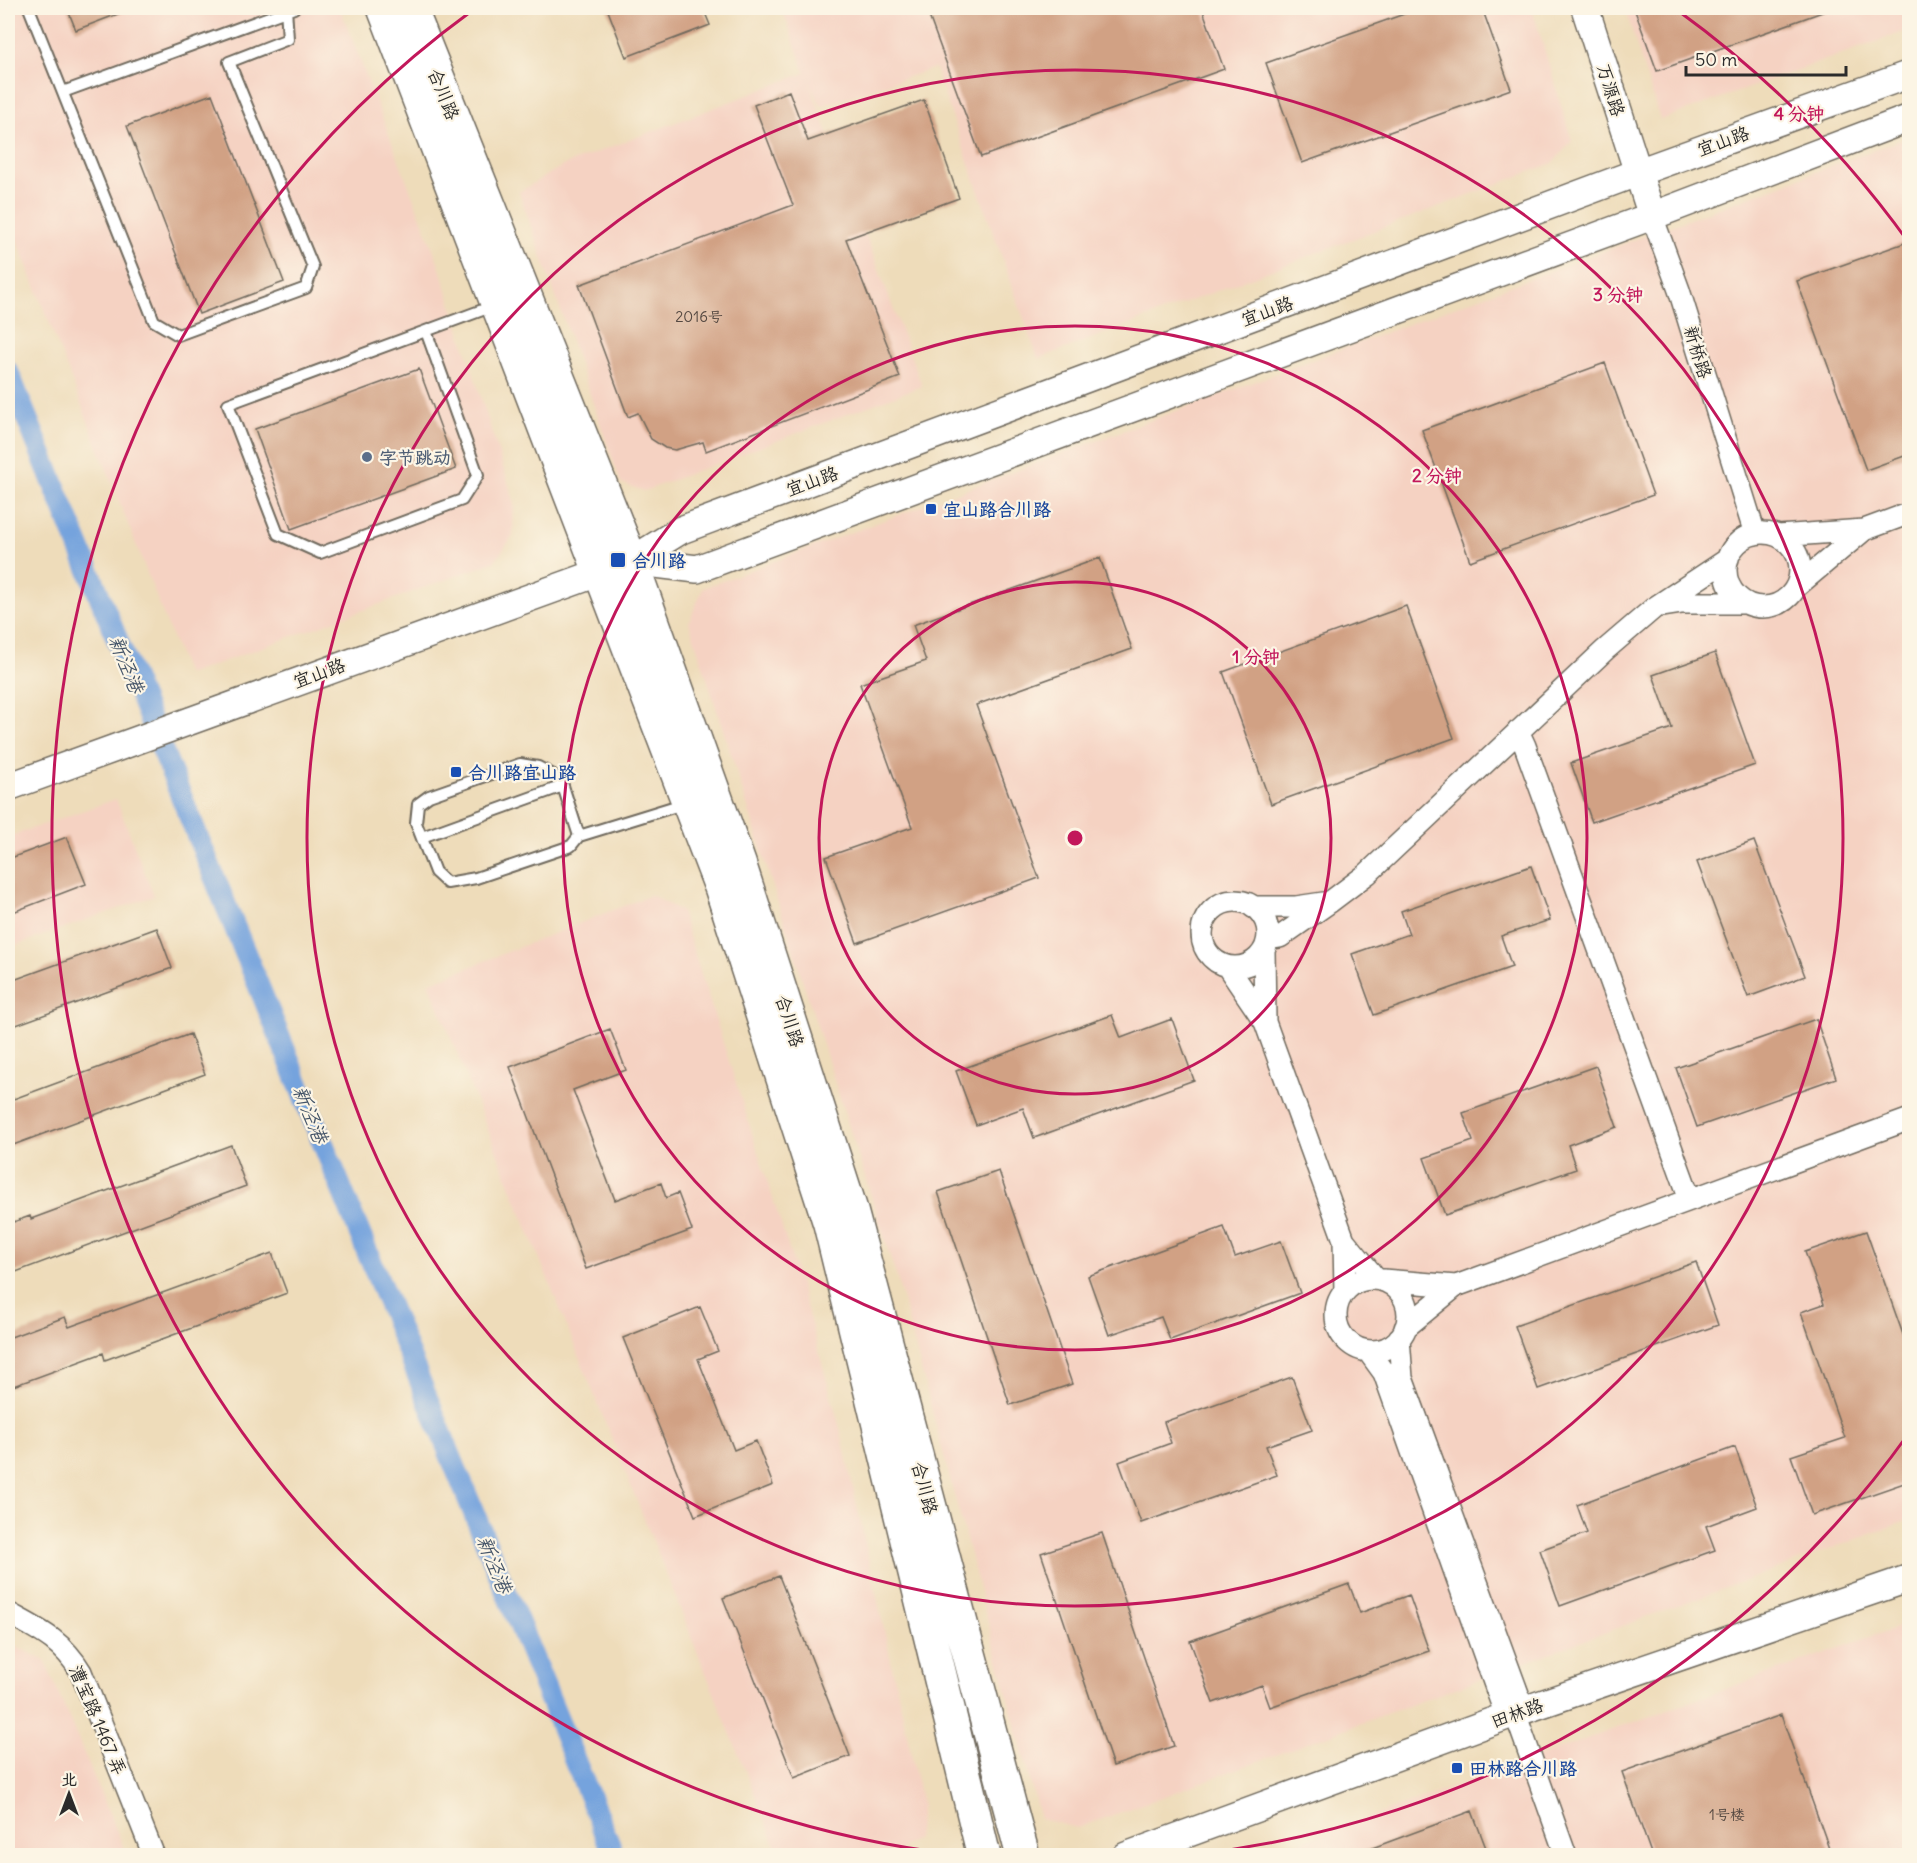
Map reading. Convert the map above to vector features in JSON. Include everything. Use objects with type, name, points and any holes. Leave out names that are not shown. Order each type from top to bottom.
[{"type":"main road","name":"合川路","points":[[384,8],[499,304],[616,565],[739,863],[850,1207],[1023,1856]]},
{"type":"main road","name":"合川路","points":[[410,8],[616,565],[689,802],[721,887],[830,1224],[984,1856]]},
{"type":"street","name":"万源路","points":[[1585,8],[1636,173]]},
{"type":"street","name":"宜山路","points":[[8,787],[616,565],[681,530],[1636,173],[1910,74]]},
{"type":"street","name":"宜山路","points":[[616,565],[697,569],[1652,216],[1910,118]]},
{"type":"street","name":"新桥路","points":[[1636,173],[1679,290],[1755,534]]},
{"type":"street","points":[[1746,603],[1729,584],[1726,572],[1733,548],[1743,539],[1755,534],[1778,536],[1864,530],[1910,513]]},
{"type":"street","points":[[1654,608],[1682,603],[1746,603],[1758,607],[1770,607],[1790,596],[1797,586],[1864,530]]},
{"type":"street","points":[[1778,536],[1795,552],[1800,563],[1797,586]]},
{"type":"street","points":[[1227,966],[1248,964],[1266,944],[1280,937],[1367,874],[1518,731],[1654,608],[1728,559]]},
{"type":"street","points":[[1518,731],[1690,1199]]},
{"type":"street","points":[[1330,902],[1296,907],[1253,907],[1237,901],[1226,902],[1208,915],[1202,935],[1209,955],[1227,966],[1265,1022],[1344,1240],[1345,1291]]},
{"type":"street","points":[[1253,907],[1264,918],[1265,1022]]},
{"type":"street","points":[[1456,1286],[1359,1280],[1345,1291],[1336,1307],[1339,1330],[1356,1347],[1368,1351],[1380,1350],[1456,1286],[1910,1119]]},
{"type":"street","points":[[1344,1240],[1380,1280],[1394,1286],[1401,1294],[1408,1316],[1402,1333],[1402,1378],[1515,1713],[1566,1856]]},
{"type":"street","points":[[1368,1351],[1384,1373],[1515,1713]]},
{"type":"street","name":"田林路","points":[[1126,1856],[1515,1713],[1910,1578]]},
{"type":"street","name":"漕宝路 1467 弄","points":[[8,1613],[50,1636],[69,1652],[81,1672],[154,1856]]},
{"type":"lane","points":[[29,8],[154,321],[178,335],[306,288],[313,267],[229,62],[288,39],[289,8],[63,92]]},
{"type":"lane","points":[[426,331],[478,475],[462,500],[320,553],[278,534],[228,404],[499,304]]},
{"type":"lane","points":[[579,836],[563,786],[553,775],[538,767],[520,764],[429,796],[418,804],[416,823],[435,872],[447,882],[476,878],[571,846],[579,836],[689,802]]},
{"type":"lane","points":[[422,837],[563,786]]},
{"type":"shaded area","points":[[8,8],[340,8],[437,259],[514,501],[513,536],[494,562],[187,675],[8,217]]},
{"type":"shaded area","points":[[782,8],[1532,8],[1572,141],[1553,163],[1038,359],[935,68],[821,106],[809,82],[922,386],[644,491],[621,483],[519,192],[564,165],[805,73]]},
{"type":"shaded area","points":[[1625,8],[1909,8],[1909,30],[1660,120]]},
{"type":"shaded area","points":[[1909,137],[1909,1520],[1078,1828],[1040,1819],[897,1278],[689,622],[703,588]]},
{"type":"shaded area","points":[[116,799],[154,896],[8,948],[8,837]]},
{"type":"shaded area","points":[[651,895],[681,911],[798,1277],[840,1428],[922,1803],[917,1838],[892,1855],[779,1855],[429,983]]},
{"type":"shaded area","points":[[1909,1623],[1909,1855],[1265,1855]]},
{"type":"shaded area","points":[[8,1642],[45,1661],[127,1855],[8,1855]]},
{"type":"building","points":[[67,8],[131,8],[131,9],[76,30]]},
{"type":"building","points":[[607,8],[703,8],[710,25],[626,57]]},
{"type":"building","points":[[926,8],[1202,8],[1224,69],[981,157]]},
{"type":"building","points":[[1421,8],[1482,8],[1511,89],[1302,163],[1266,63]]},
{"type":"building","points":[[1634,8],[1828,8],[1828,10],[1657,71]]},
{"type":"building","points":[[789,91],[808,141],[924,100],[959,198],[846,239],[900,377],[706,451],[703,442],[675,450],[665,448],[651,439],[638,413],[628,417],[579,285],[793,205],[754,105]]},
{"type":"building","points":[[212,94],[284,282],[199,314],[127,126]]},
{"type":"building","points":[[1910,241],[1910,454],[1866,470],[1797,281]]},
{"type":"building","points":[[1605,363],[1653,495],[1470,561],[1422,430]]},
{"type":"building","points":[[419,369],[456,469],[291,529],[255,429]]},
{"type":"building","points":[[1100,558],[1132,649],[976,705],[1039,878],[857,943],[826,857],[912,827],[860,684],[926,661],[913,625]]},
{"type":"building","points":[[1406,606],[1454,738],[1271,804],[1223,672]]},
{"type":"building","points":[[1715,653],[1755,765],[1592,822],[1571,763],[1672,728],[1653,675]]},
{"type":"building","points":[[67,837],[86,884],[8,914],[8,859]]},
{"type":"building","points":[[1754,841],[1805,976],[1748,997],[1697,862]]},
{"type":"building","points":[[1531,866],[1550,920],[1501,936],[1512,967],[1374,1015],[1352,954],[1409,934],[1401,911]]},
{"type":"building","points":[[157,928],[172,968],[8,1028],[8,982]]},
{"type":"building","points":[[1112,1015],[1121,1038],[1172,1019],[1194,1080],[1034,1138],[1023,1108],[976,1125],[956,1071]]},
{"type":"building","points":[[1816,1019],[1836,1078],[1697,1127],[1676,1068]]},
{"type":"building","points":[[610,1029],[626,1070],[573,1090],[615,1200],[661,1183],[666,1198],[678,1193],[692,1230],[586,1269],[510,1067]]},
{"type":"building","points":[[190,1034],[205,1074],[8,1147],[8,1101]]},
{"type":"building","points":[[1596,1066],[1617,1127],[1568,1145],[1576,1169],[1445,1215],[1424,1158],[1473,1141],[1463,1113]]},
{"type":"building","points":[[231,1145],[246,1186],[8,1275],[8,1224],[30,1216],[31,1219]]},
{"type":"building","points":[[999,1171],[1072,1384],[1010,1405],[938,1192]]},
{"type":"building","points":[[1224,1227],[1235,1257],[1281,1241],[1300,1293],[1170,1340],[1161,1317],[1109,1335],[1088,1276]]},
{"type":"building","points":[[1866,1231],[1910,1354],[1910,1481],[1812,1515],[1791,1456],[1845,1438],[1801,1312],[1824,1304],[1805,1252]]},
{"type":"building","points":[[272,1253],[287,1293],[105,1360],[103,1353],[8,1388],[8,1338],[65,1317],[69,1327]]},
{"type":"building","points":[[1696,1262],[1718,1325],[1538,1389],[1515,1326]]},
{"type":"building","points":[[700,1307],[718,1351],[698,1359],[734,1450],[756,1441],[773,1485],[695,1516],[623,1338]]},
{"type":"building","points":[[1292,1377],[1312,1430],[1266,1446],[1277,1475],[1141,1523],[1119,1462],[1171,1443],[1164,1422]]},
{"type":"building","points":[[1735,1447],[1757,1507],[1706,1526],[1715,1550],[1560,1606],[1540,1550],[1587,1533],[1577,1505]]},
{"type":"building","points":[[1102,1533],[1174,1746],[1113,1766],[1041,1553]]},
{"type":"building","points":[[779,1576],[850,1756],[794,1778],[723,1598]]},
{"type":"building","points":[[1349,1584],[1360,1613],[1409,1595],[1429,1651],[1270,1707],[1262,1685],[1213,1703],[1190,1641]]},
{"type":"building","points":[[1781,1715],[1832,1856],[1652,1856],[1622,1772]]},
{"type":"building","points":[[1472,1811],[1489,1856],[1356,1856],[1356,1854]]},
{"type":"waterway","name":"新泾港","points":[[8,372],[614,1856]]},
{"type":"place","name":"字节跳动","points":[[367,457]]},
{"type":"place","name":"宜山路合川路","points":[[931,509]]},
{"type":"place","name":"合川路","points":[[618,560]]},
{"type":"place","name":"合川路宜山路","points":[[456,772]]},
{"type":"place","name":"田林路合川路","points":[[1457,1768]]}]
